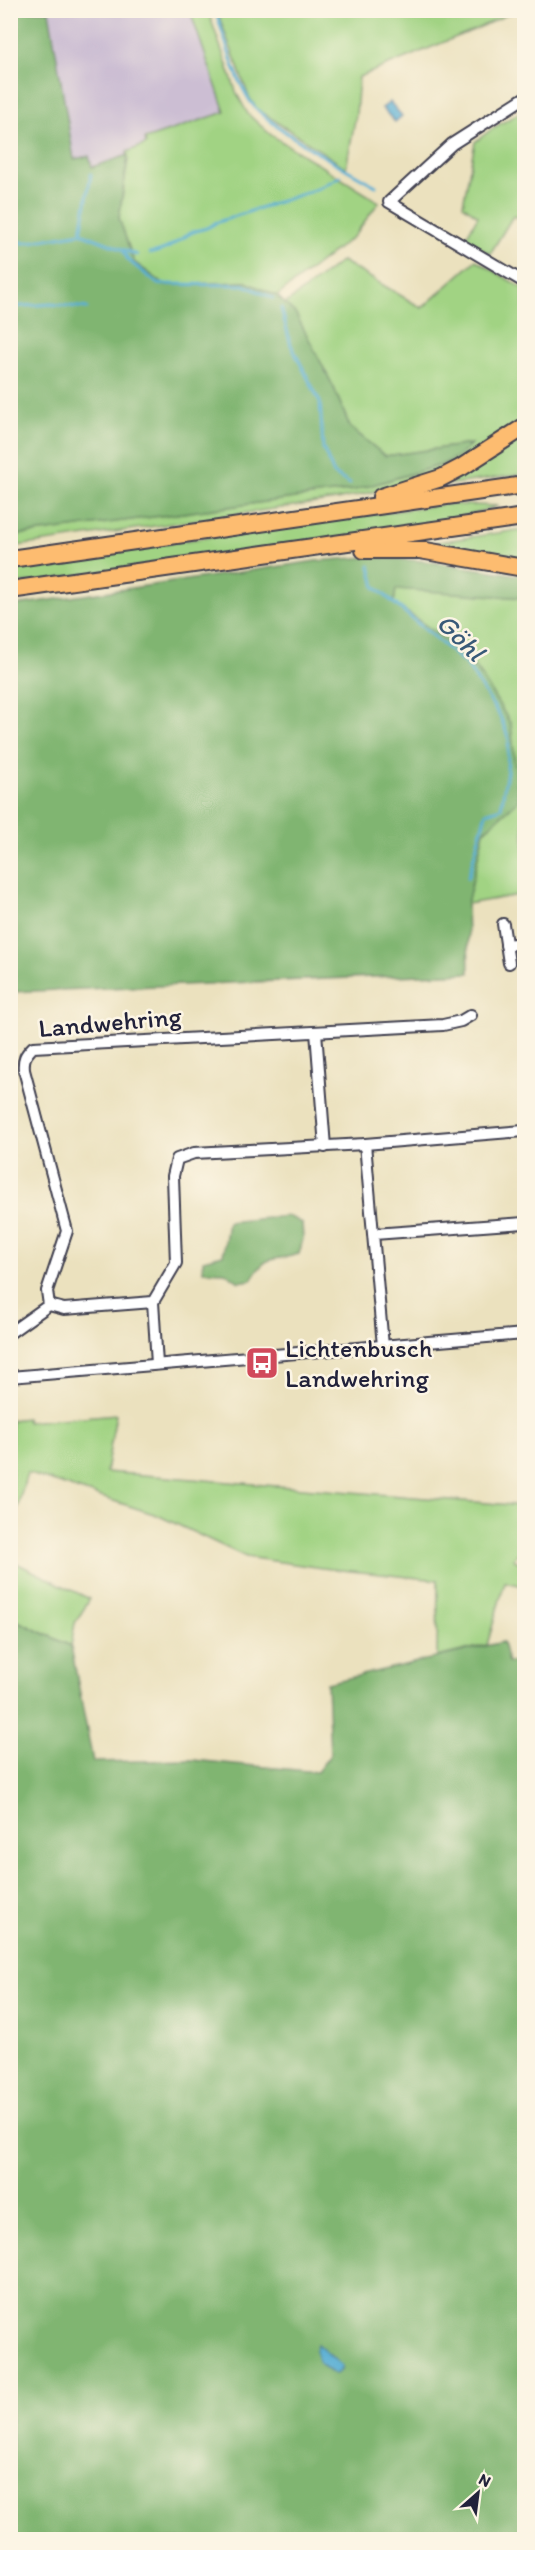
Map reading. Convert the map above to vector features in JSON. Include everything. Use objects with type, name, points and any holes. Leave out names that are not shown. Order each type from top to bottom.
[{"type":"highway","points":[[357,509],[382,496],[441,478],[525,427]]},
{"type":"highway","points":[[10,558],[525,485]]},
{"type":"highway","points":[[10,590],[525,517]]},
{"type":"highway","points":[[325,546],[356,551],[420,550],[525,568]]},
{"type":"street","points":[[525,98],[452,144],[389,202],[525,282]]},
{"type":"street","points":[[503,924],[509,963]]},
{"type":"street","points":[[506,945],[525,943]]},
{"type":"street","name":"Landwehring","points":[[48,1305],[47,1291],[67,1231],[24,1070],[23,1061],[33,1047],[442,1024],[461,1021],[471,1015]]},
{"type":"street","points":[[316,1032],[325,1147]]},
{"type":"street","points":[[157,1364],[153,1302],[177,1263],[173,1176],[177,1159],[194,1153],[325,1147],[525,1131]]},
{"type":"street","points":[[365,1144],[383,1346]]},
{"type":"street","points":[[374,1234],[525,1223]]},
{"type":"street","points":[[11,1332],[48,1305],[64,1309],[153,1302]]},
{"type":"street","points":[[10,1377],[525,1334]]},
{"type":"shaded area","points":[[49,11],[190,11],[225,112],[146,138],[147,144],[128,152],[128,155],[92,167],[89,156],[74,159]]},
{"type":"green space","points":[[217,10],[515,11],[359,77],[356,115],[346,168],[257,109],[249,97]]},
{"type":"green space","points":[[10,11],[49,11],[74,159],[89,156],[92,167],[128,155],[119,218],[134,262],[165,285],[246,282],[277,296],[296,314],[334,388],[350,427],[385,456],[471,444],[459,456],[441,465],[355,490],[11,536]]},
{"type":"green space","points":[[190,11],[208,11],[237,94],[248,114],[271,135],[379,202],[354,236],[277,296],[246,282],[165,285],[134,262],[119,219],[128,160],[127,152],[146,144],[145,139],[225,112]]},
{"type":"green space","points":[[524,110],[524,220],[513,216],[490,254],[465,239],[478,216],[463,205],[475,142],[493,128]]},
{"type":"green space","points":[[476,260],[524,289],[524,420],[452,466],[404,485],[336,500],[11,547],[10,536],[355,490],[442,465],[459,456],[470,444],[385,456],[350,427],[334,388],[296,315],[285,304],[342,261],[422,308]]},
{"type":"green space","points":[[524,433],[524,474],[446,485]]},
{"type":"green space","points":[[445,504],[499,506],[435,524],[11,585],[10,565]]},
{"type":"green space","points":[[524,529],[524,561],[432,543]]},
{"type":"green space","points":[[368,557],[424,561],[524,576],[524,598],[396,589],[394,603],[446,640],[478,670],[511,724],[519,800],[484,831],[467,904],[469,973],[11,992],[10,606],[316,561]]},
{"type":"green space","points":[[396,588],[524,598],[524,894],[467,904],[484,831],[519,800],[478,670],[446,640],[394,603]]},
{"type":"green space","points":[[288,1216],[302,1223],[303,1239],[299,1254],[267,1261],[251,1280],[239,1282],[225,1272],[203,1271],[203,1260],[223,1255],[228,1222]]},
{"type":"green space","points":[[116,1414],[106,1472],[524,1506],[524,1547],[513,1559],[524,1565],[524,1586],[505,1582],[487,1645],[437,1657],[438,1580],[322,1568],[246,1557],[157,1515],[27,1473],[11,1531],[11,1420],[26,1418],[27,1422]]},
{"type":"green space","points":[[10,1560],[90,1599],[75,1623],[71,1646],[11,1618]]},
{"type":"green space","points":[[11,1618],[71,1646],[93,1762],[193,1760],[317,1772],[330,1755],[327,1683],[503,1642],[508,1663],[524,1659],[524,2539],[11,2540]]},
{"type":"water","points":[[390,102],[402,116],[395,122],[382,108]]},
{"type":"water","points":[[317,2344],[342,2366],[335,2375],[319,2363],[315,2350]]},
{"type":"waterway","points":[[215,10],[239,80],[250,101],[259,111],[289,135],[376,186]]},
{"type":"waterway","name":"Göhl","points":[[10,238],[24,243],[81,233],[91,174]]},
{"type":"waterway","points":[[150,253],[166,248],[192,232],[317,189],[341,176]]},
{"type":"waterway","points":[[81,233],[137,255]]},
{"type":"waterway","name":"Göhl","points":[[123,250],[128,260],[158,284],[244,285],[273,298]]},
{"type":"waterway","points":[[10,307],[51,304],[87,308]]},
{"type":"waterway","name":"Göhl","points":[[281,308],[291,345],[320,402],[323,448],[334,474],[350,484]]},
{"type":"waterway","name":"Göhl","points":[[370,566],[375,587],[466,664],[500,716],[509,739],[501,808],[486,813],[468,878]]},
{"type":"place","name":"Lichtenbusch Landwehring","points":[[262,1363]]}]
